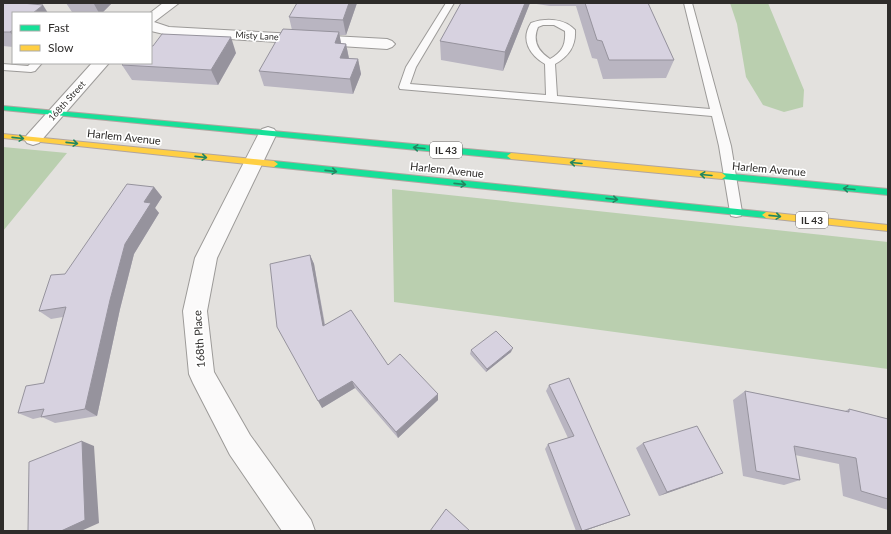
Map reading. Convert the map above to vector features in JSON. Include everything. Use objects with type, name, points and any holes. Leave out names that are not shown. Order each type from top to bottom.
[{"type":"main road","name":"Harlem Avenue","points":[[3,108],[888,192]]},
{"type":"main road","name":"Harlem Avenue","points":[[3,136],[888,228]]},
{"type":"street","points":[[152,18],[172,3]]},
{"type":"street","name":"Misty Lane","points":[[152,26],[168,31],[387,44]]},
{"type":"street","name":"168th Street","points":[[33,139],[100,64]]},
{"type":"street","name":"168th Place","points":[[268,133],[252,162],[206,258],[195,311],[202,374],[240,445],[300,531]]},
{"type":"lane","points":[[450,3],[410,67],[404,87],[717,112]]},
{"type":"lane","points":[[688,3],[717,112],[731,178],[736,212]]},
{"type":"lane","points":[[540,22],[556,22],[570,30],[571,41],[563,56],[550,63],[538,56],[530,39],[534,25],[540,22]]},
{"type":"lane","points":[[550,63],[552,99]]},
{"type":"lane","points":[[3,66],[31,69],[36,64]]},
{"type":"green space","points":[[730,3],[768,3],[804,90],[803,107],[784,112],[763,105],[746,77],[737,24]]},
{"type":"green space","points":[[3,147],[67,153],[3,231]]},
{"type":"green space","points":[[392,189],[888,242],[888,369],[394,302]]},
{"type":"building","points":[[3,3],[43,5],[34,12],[12,12],[12,31],[3,32]]},
{"type":"building","points":[[297,3],[349,3],[343,20],[289,17]]},
{"type":"building","points":[[461,3],[525,3],[505,52],[440,41]]},
{"type":"building","points":[[585,3],[648,3],[674,60],[609,60],[602,41],[597,40]]},
{"type":"building","points":[[283,29],[339,32],[335,43],[346,44],[340,58],[358,59],[350,79],[259,71]]},
{"type":"building","points":[[162,34],[231,37],[211,70],[122,65],[152,64],[153,46]]},
{"type":"building","points":[[127,184],[154,187],[144,202],[151,203],[125,244],[110,300],[85,409],[41,417],[44,409],[18,413],[26,386],[44,383],[66,307],[39,311],[51,275],[65,274]]},
{"type":"building","points":[[310,255],[323,326],[351,310],[388,365],[400,354],[438,394],[396,432],[352,381],[318,401],[277,327],[270,264]]},
{"type":"building","points":[[496,331],[513,348],[487,369],[471,350]]},
{"type":"building","points":[[569,378],[630,515],[582,531],[548,444],[574,436],[549,385]]},
{"type":"building","points":[[745,391],[849,412],[849,409],[888,419],[888,499],[861,491],[856,458],[794,446],[800,480],[756,471]]},
{"type":"building","points":[[697,426],[723,473],[667,492],[643,443]]},
{"type":"building","points":[[82,441],[85,520],[61,531],[28,531],[29,462]]},
{"type":"building","points":[[446,509],[470,531],[430,531]]},
{"type":"traffic: fast","points":[[3,108],[511,156]]},
{"type":"traffic: fast","points":[[274,164],[766,215]]},
{"type":"traffic: fast","points":[[722,176],[888,192]]},
{"type":"traffic: slow","points":[[3,136],[274,164]]},
{"type":"traffic: slow","points":[[511,156],[722,176]]},
{"type":"traffic: slow","points":[[766,215],[888,228]]}]
